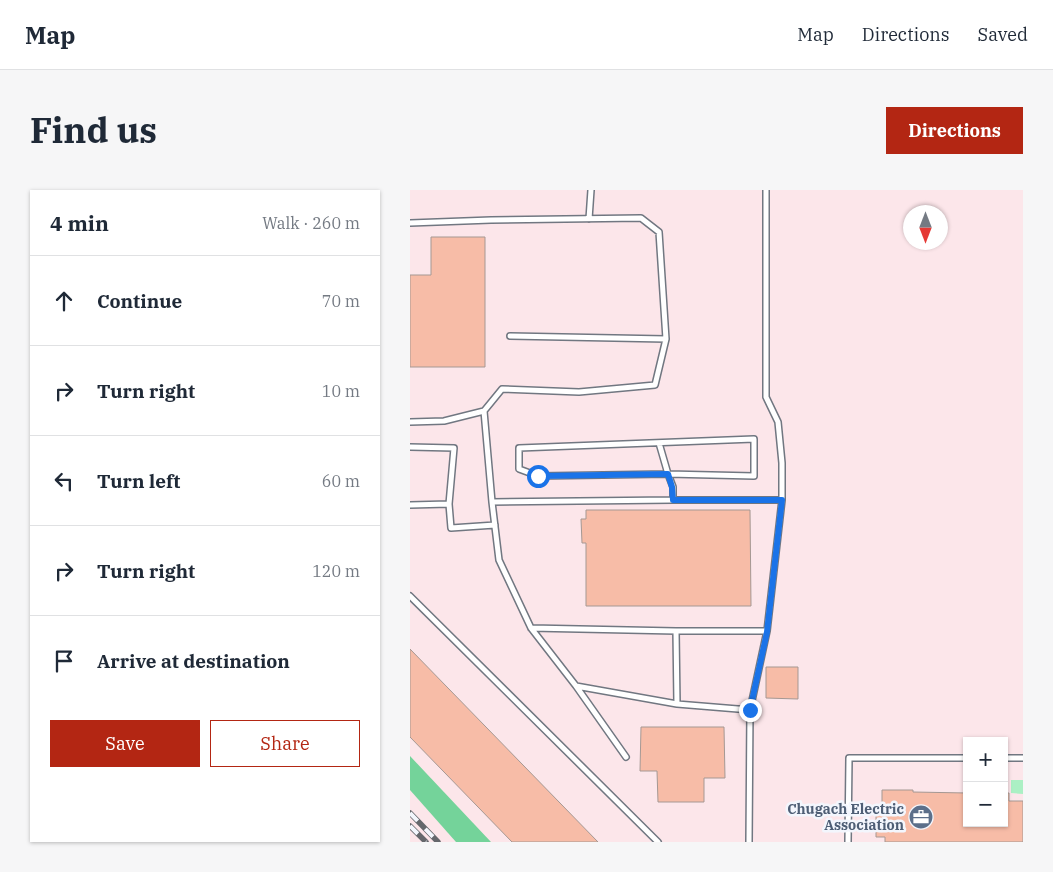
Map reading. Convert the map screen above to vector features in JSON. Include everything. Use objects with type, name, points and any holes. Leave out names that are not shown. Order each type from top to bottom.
[{"type":"lane","points":[[589,219],[591,190]]},
{"type":"lane","points":[[749,842],[750,710],[767,632],[782,500],[782,463],[778,422],[766,397],[766,190]]},
{"type":"lane","points":[[410,222],[641,218],[659,232],[666,339],[655,385],[579,392],[502,390],[484,411],[444,421],[410,422]]},
{"type":"lane","points":[[510,336],[666,339]]},
{"type":"lane","points":[[484,411],[499,560],[531,628],[576,686],[626,757]]},
{"type":"lane","points":[[754,439],[754,476],[668,474],[538,476],[519,469],[519,448],[754,439]]},
{"type":"lane","points":[[659,443],[672,487],[673,500]]},
{"type":"lane","points":[[410,447],[454,448],[449,504],[450,528],[495,525]]},
{"type":"lane","points":[[492,502],[782,500]]},
{"type":"lane","points":[[410,505],[449,504]]},
{"type":"lane","points":[[410,596],[658,842]]},
{"type":"lane","points":[[531,628],[767,632]]},
{"type":"lane","points":[[676,631],[677,704]]},
{"type":"lane","points":[[576,686],[677,704],[750,710]]},
{"type":"lane","points":[[848,842],[848,758],[963,758]]},
{"type":"lane","points":[[1008,758],[1023,758]]},
{"type":"shaded area","points":[[410,190],[1023,190],[1023,842],[410,842]]},
{"type":"green space","points":[[410,756],[491,842],[456,842],[410,790]]},
{"type":"green space","points":[[1011,780],[1023,780],[1023,794],[1011,793]]},
{"type":"building","points":[[431,237],[485,237],[485,367],[410,367],[410,275],[431,275]]},
{"type":"building","points":[[586,510],[750,510],[751,606],[586,606],[586,543],[582,543],[581,519],[586,519]]},
{"type":"building","points":[[410,649],[598,842],[512,842],[410,737]]},
{"type":"building","points":[[766,667],[798,667],[798,699],[766,698]]},
{"type":"building","points":[[641,727],[724,727],[725,778],[704,778],[704,802],[658,802],[657,771],[640,771]]},
{"type":"building","name":"Chugach Electric Association","points":[[882,790],[963,793],[963,827],[1008,827],[1009,793],[1009,801],[1023,801],[1023,842],[885,842],[885,837],[876,837],[876,810],[882,810]]},
{"type":"railway","points":[[410,813],[438,842]]},
{"type":"railway","points":[[410,826],[426,842]]},
{"type":"place","name":"Chugach Electric Association","points":[[921,817]]},
{"type":"route","points":[[538,476],[668,474],[673,500],[782,500],[767,632],[750,710]]}]
